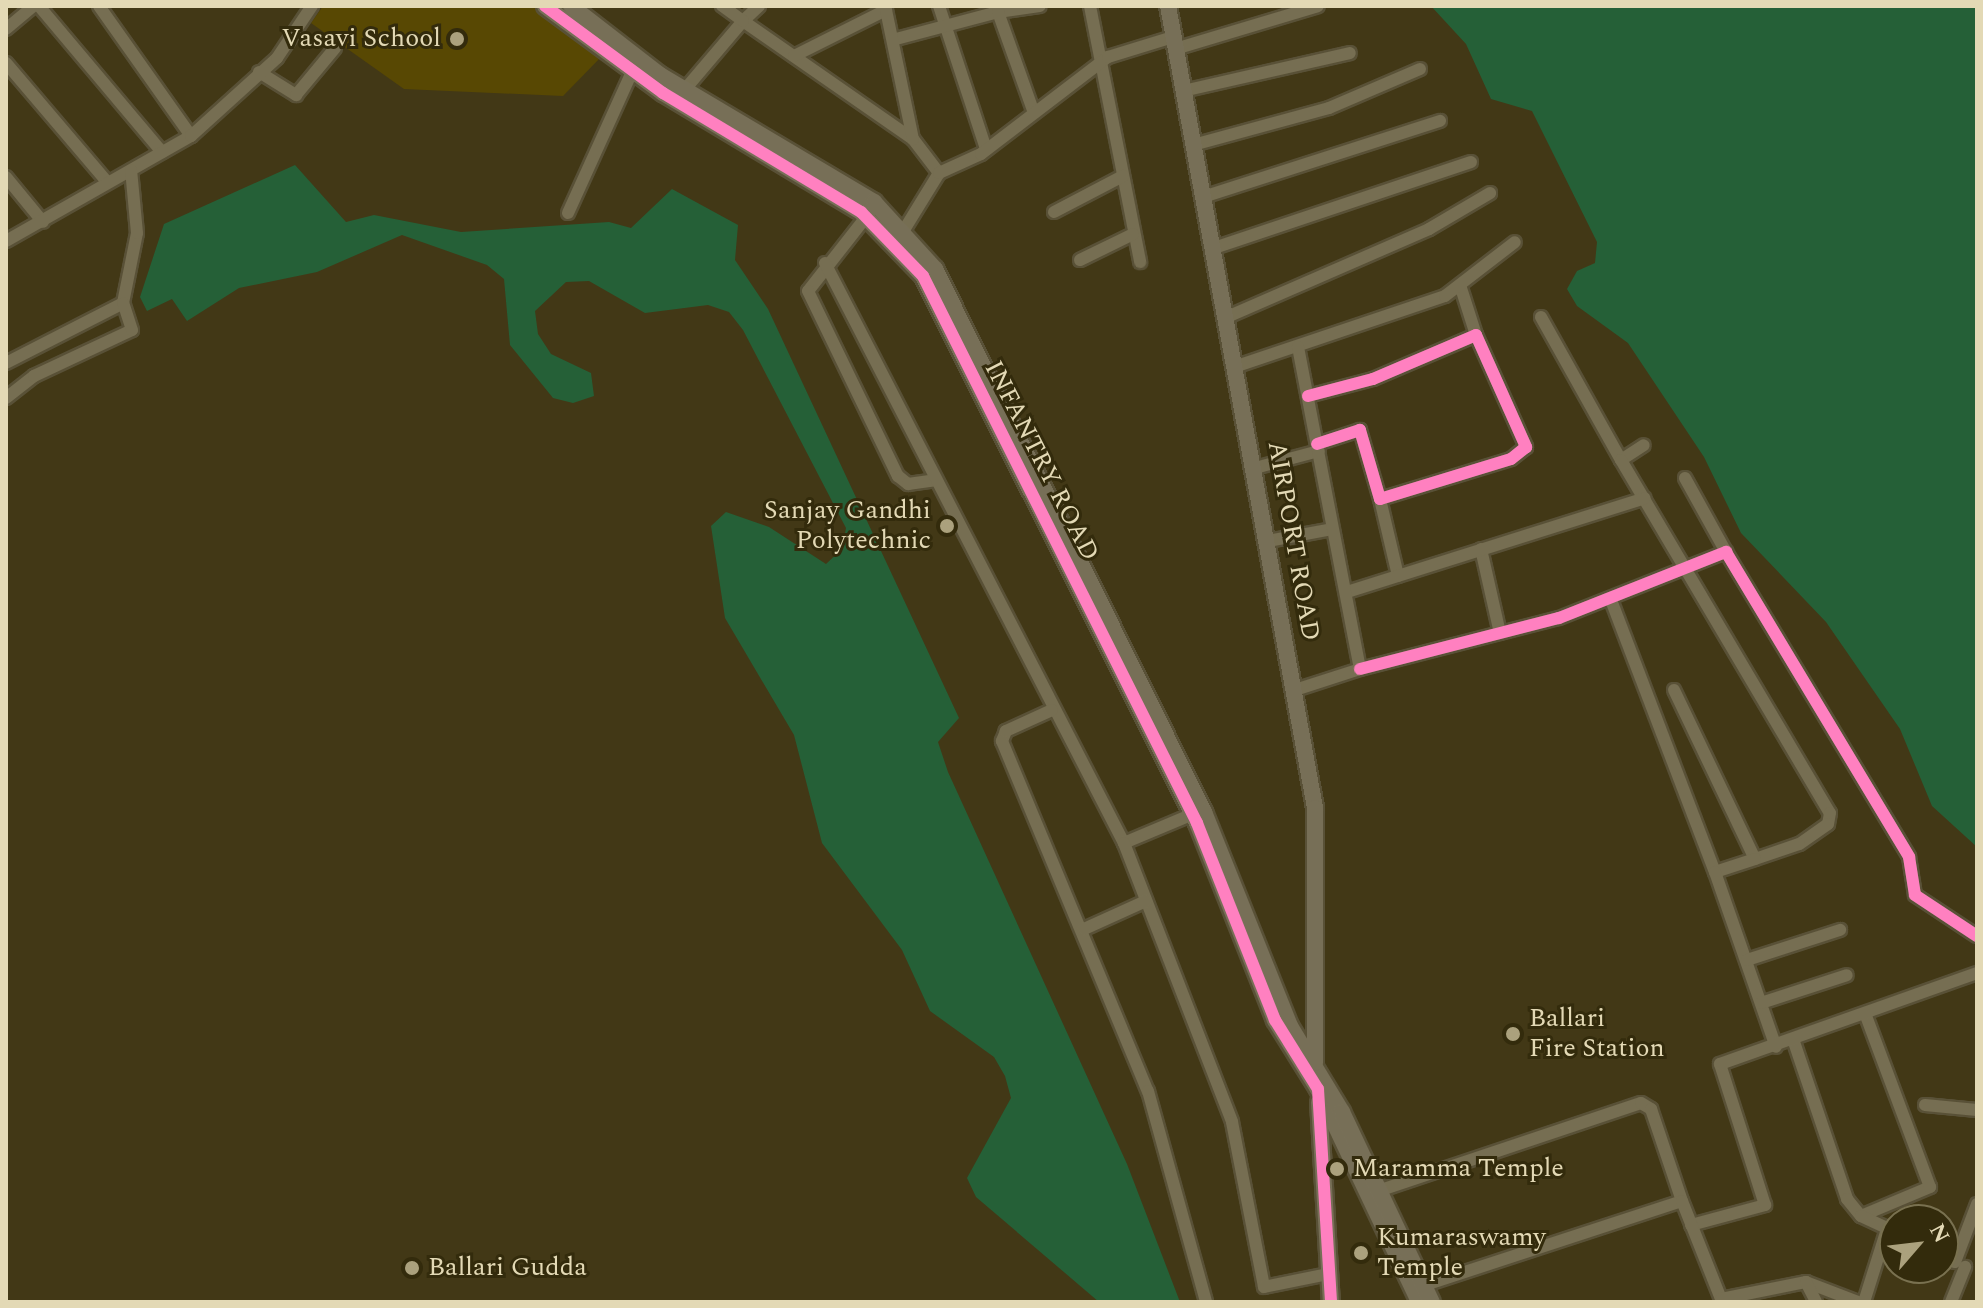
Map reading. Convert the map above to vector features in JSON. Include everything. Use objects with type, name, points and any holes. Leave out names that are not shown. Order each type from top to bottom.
[{"type":"street","points":[[6,29],[36,6],[162,152]]},
{"type":"street","points":[[99,6],[191,136]]},
{"type":"street","points":[[6,241],[191,136],[259,72],[312,6]]},
{"type":"street","name":"INFANTRY ROAD","points":[[545,6],[632,72],[680,96],[904,230],[961,317],[1220,847],[1290,1026],[1317,1069],[1381,1190],[1432,1302]]},
{"type":"street","name":"INFANTRY ROAD","points":[[571,6],[680,96]]},
{"type":"street","points":[[722,6],[913,139],[939,173]]},
{"type":"street","points":[[680,96],[759,6]]},
{"type":"street","points":[[939,6],[986,149]]},
{"type":"street","points":[[896,39],[997,9],[1040,6]]},
{"type":"street","points":[[1090,6],[1140,262]]},
{"type":"street","name":"AIRPORT ROAD","points":[[1168,6],[1295,690],[1318,863],[1317,1069],[1331,1302]]},
{"type":"street","points":[[904,230],[939,173],[986,149],[1103,61],[1318,6]]},
{"type":"street","points":[[997,9],[1034,113]]},
{"type":"street","points":[[794,56],[881,10],[896,39],[913,139]]},
{"type":"street","points":[[259,72],[296,95],[335,48]]},
{"type":"street","points":[[1183,91],[1350,53]]},
{"type":"street","points":[[6,63],[108,183]]},
{"type":"street","points":[[1193,145],[1329,108],[1420,69]]},
{"type":"street","points":[[568,213],[632,72]]},
{"type":"street","points":[[1203,197],[1440,121]]},
{"type":"street","points":[[1214,248],[1471,162]]},
{"type":"street","points":[[6,398],[34,376],[132,330],[123,303],[137,233],[131,170]]},
{"type":"street","points":[[1054,212],[1123,176]]},
{"type":"street","points":[[6,177],[43,222]]},
{"type":"street","points":[[1227,317],[1429,229],[1490,193]]},
{"type":"street","points":[[870,210],[808,285],[809,298],[898,476],[908,484],[935,480]]},
{"type":"street","name":"INFANTRY ROAD","points":[[870,210],[929,287],[1193,814],[1275,1020],[1318,1089]]},
{"type":"street","points":[[1080,260],[1133,234]]},
{"type":"street","points":[[1237,366],[1461,288],[1515,242]]},
{"type":"street","points":[[825,263],[1052,710],[1124,843],[1232,1122],[1264,1287],[1263,1302]]},
{"type":"street","points":[[1380,499],[1523,455],[1526,447],[1476,335],[1461,288]]},
{"type":"street","points":[[6,363],[123,303]]},
{"type":"street","points":[[1541,317],[1621,460],[1830,813],[1828,824],[1799,844],[1715,872]]},
{"type":"street","points":[[1308,396],[1373,379],[1476,335]]},
{"type":"street","points":[[1298,347],[1360,669]]},
{"type":"street","points":[[1255,468],[1318,448],[1360,430],[1398,576]]},
{"type":"street","points":[[1621,460],[1644,445]]},
{"type":"street","points":[[1685,478],[1909,857],[1915,895],[1977,936]]},
{"type":"street","points":[[1347,592],[1645,498]]},
{"type":"street","points":[[1268,541],[1332,529]]},
{"type":"street","points":[[1481,549],[1500,633]]},
{"type":"street","points":[[1295,690],[1611,600],[1726,552]]},
{"type":"street","points":[[1611,600],[1715,872],[1776,1047]]},
{"type":"street","points":[[1674,690],[1755,859]]},
{"type":"street","points":[[1052,710],[1006,731],[1002,741],[1084,929],[1148,1091],[1206,1302]]},
{"type":"street","points":[[1124,843],[1193,814]]},
{"type":"street","points":[[1084,929],[1146,901]]},
{"type":"street","points":[[1747,960],[1840,930]]},
{"type":"street","points":[[1691,1225],[1765,1205],[1718,1073],[1726,1059],[1794,1042],[1977,973]]},
{"type":"street","points":[[1761,1003],[1847,975]]},
{"type":"street","points":[[1861,1216],[1930,1187],[1866,1016]]},
{"type":"street","points":[[1794,1042],[1847,1199],[1861,1216],[1879,1224]]},
{"type":"street","points":[[1318,1089],[1419,1302]]},
{"type":"street","points":[[1381,1190],[1641,1103],[1651,1109],[1718,1301],[1806,1282],[1861,1302],[1879,1259]]},
{"type":"street","points":[[1925,1105],[1977,1110]]},
{"type":"street","points":[[1425,1285],[1682,1201]]},
{"type":"street","points":[[1951,1302],[1977,1204]]},
{"type":"street","points":[[1264,1287],[1328,1274]]},
{"type":"street","points":[[1806,1282],[1816,1302]]},
{"type":"shaded area","name":"Vasavi School","points":[[323,6],[534,6],[602,56],[563,96],[404,89],[311,23]]},
{"type":"green space","points":[[1431,6],[1977,6],[1977,847],[1932,806],[1900,729],[1826,622],[1741,533],[1704,457],[1628,343],[1577,306],[1567,289],[1577,271],[1595,263],[1597,242],[1532,111],[1491,99],[1466,44]]},
{"type":"green space","points":[[295,165],[346,222],[374,215],[461,232],[609,222],[631,228],[672,189],[738,225],[735,260],[768,309],[959,718],[938,742],[948,772],[1127,1164],[1180,1302],[1099,1302],[976,1197],[967,1178],[1011,1098],[1005,1076],[994,1057],[930,1011],[902,950],[822,843],[794,735],[725,618],[711,526],[726,512],[769,527],[826,564],[842,549],[846,528],[743,330],[729,312],[708,305],[645,313],[589,281],[566,282],[535,311],[538,334],[551,354],[591,373],[594,396],[573,403],[553,398],[510,345],[504,279],[487,265],[402,235],[317,272],[239,288],[187,321],[172,299],[147,311],[140,297],[164,224]]},
{"type":"cycle path","points":[[545,6],[663,93],[861,212],[923,276],[1197,823],[1275,1020],[1318,1089],[1331,1302]]},
{"type":"cycle path","points":[[1308,396],[1373,379],[1476,335],[1526,447],[1511,459],[1380,499],[1360,430],[1317,444]]},
{"type":"cycle path","points":[[1360,669],[1559,618],[1726,552],[1909,857],[1915,895],[1977,936]]},
{"type":"place","name":"Vasavi School","points":[[457,39]]},
{"type":"place","name":"Sanjay Gandhi Polytechnic","points":[[947,526]]},
{"type":"place","name":"Ballari Fire Station","points":[[1513,1034]]},
{"type":"place","name":"Maramma Temple","points":[[1337,1169]]},
{"type":"place","name":"Kumaraswamy Temple","points":[[1361,1253]]},
{"type":"place","name":"Ballari Gudda","points":[[412,1268]]}]
